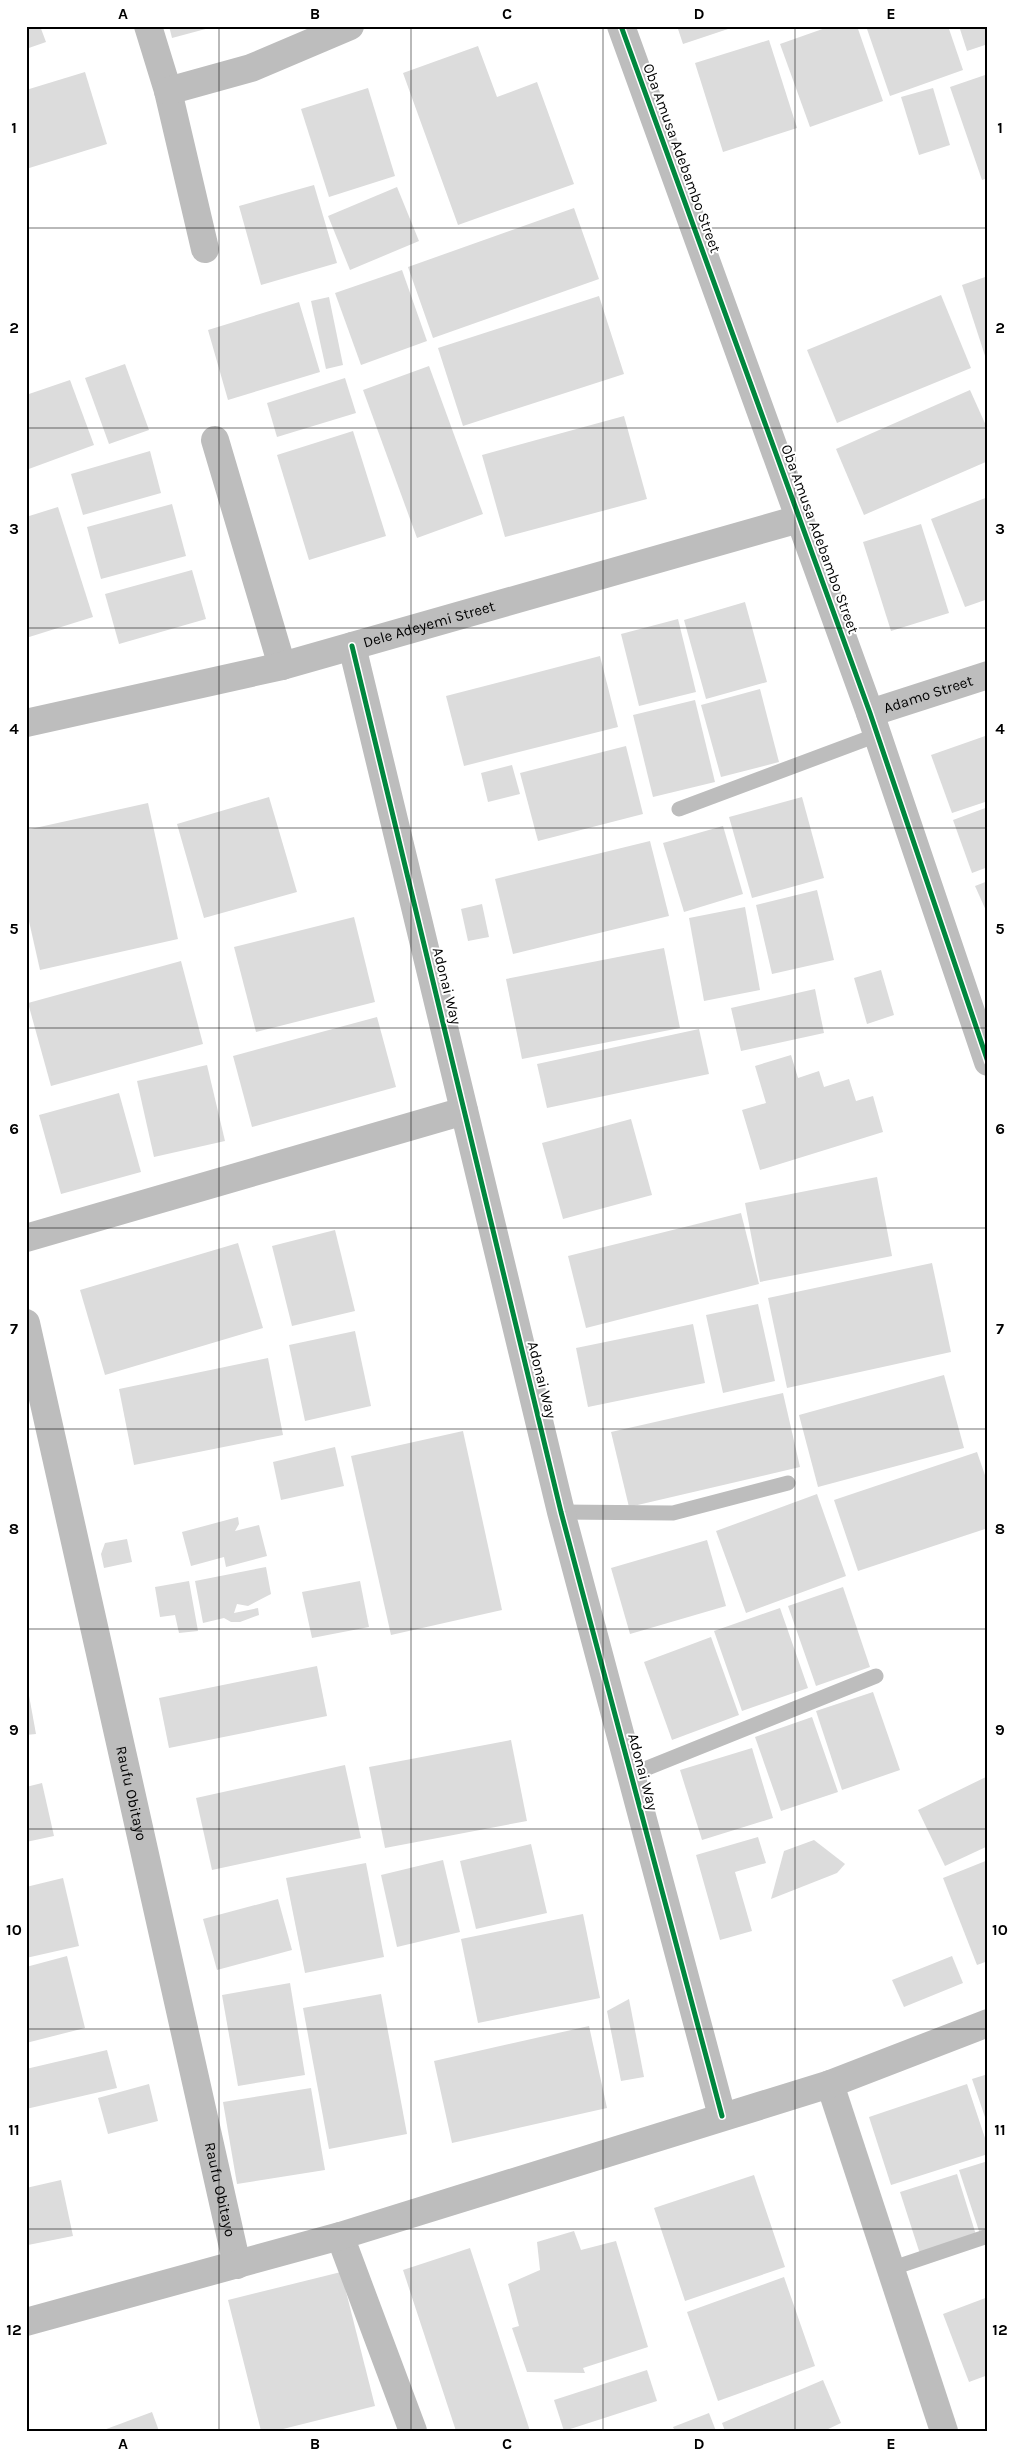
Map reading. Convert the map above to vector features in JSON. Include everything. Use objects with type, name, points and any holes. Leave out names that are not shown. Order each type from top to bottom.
[{"type":"street","points":[[148,26],[168,92],[206,249]]},
{"type":"street","points":[[168,92],[251,68],[350,26]]},
{"type":"street","name":"Oba Amusa Adebambo Street","points":[[621,26],[873,724],[988,1062]]},
{"type":"street","points":[[215,440],[282,666]]},
{"type":"street","name":"Dele Adeyemi Street","points":[[26,723],[282,666],[799,519]]},
{"type":"street","name":"Adonai Way","points":[[352,646],[561,1512],[722,2116]]},
{"type":"street","name":"Adamo Street","points":[[873,724],[988,676]]},
{"type":"street","points":[[26,1238],[464,1110]]},
{"type":"street","name":"Raufu Obitayo","points":[[26,1323],[237,2265]]},
{"type":"street","points":[[26,2322],[340,2236],[830,2084],[988,2023]]},
{"type":"street","points":[[830,2084],[944,2431]]},
{"type":"street","points":[[340,2236],[413,2431]]},
{"type":"lane","points":[[679,809],[873,724]]},
{"type":"lane","points":[[561,1512],[673,1513],[788,1483]]},
{"type":"lane","points":[[630,1775],[876,1676]]},
{"type":"lane","points":[[890,2269],[988,2236]]},
{"type":"building","points":[[26,26],[40,26],[46,42],[26,49]]},
{"type":"building","points":[[169,26],[213,26],[213,27],[172,38]]},
{"type":"building","points":[[677,26],[734,26],[734,27],[683,44]]},
{"type":"building","points":[[831,26],[857,26],[883,101],[810,127],[780,44]]},
{"type":"building","points":[[866,26],[948,26],[963,70],[890,96]]},
{"type":"building","points":[[959,26],[988,26],[988,44],[967,51]]},
{"type":"building","points":[[769,40],[797,128],[723,152],[695,63]]},
{"type":"building","points":[[478,46],[497,97],[537,82],[574,184],[458,225],[403,73]]},
{"type":"building","points":[[85,72],[107,144],[26,169],[26,90]]},
{"type":"building","points":[[988,74],[988,178],[982,180],[950,87]]},
{"type":"building","points":[[368,88],[395,176],[329,197],[301,109]]},
{"type":"building","points":[[933,88],[950,145],[919,155],[901,97]]},
{"type":"building","points":[[314,185],[337,263],[261,285],[239,206]]},
{"type":"building","points":[[397,187],[419,241],[350,270],[328,216]]},
{"type":"building","points":[[574,208],[599,279],[433,338],[408,267]]},
{"type":"building","points":[[402,270],[427,341],[361,365],[335,293]]},
{"type":"building","points":[[988,276],[988,361],[987,362],[962,285]]},
{"type":"building","points":[[941,295],[971,368],[837,423],[807,350]]},
{"type":"building","points":[[599,296],[624,374],[463,426],[438,348]]},
{"type":"building","points":[[329,297],[343,365],[326,369],[311,301]]},
{"type":"building","points":[[299,302],[320,372],[228,400],[208,330]]},
{"type":"building","points":[[125,364],[149,430],[109,444],[85,378]]},
{"type":"building","points":[[429,366],[483,514],[417,538],[363,390]]},
{"type":"building","points":[[345,378],[356,413],[277,437],[267,403]]},
{"type":"building","points":[[70,380],[94,445],[26,470],[26,395]]},
{"type":"building","points":[[970,390],[988,430],[988,461],[864,515],[836,449]]},
{"type":"building","points":[[624,416],[647,499],[505,537],[482,455]]},
{"type":"building","points":[[353,431],[386,536],[309,560],[277,455]]},
{"type":"building","points":[[150,451],[161,493],[83,515],[71,474]]},
{"type":"building","points":[[988,497],[988,599],[965,607],[931,519]]},
{"type":"building","points":[[172,504],[186,556],[101,579],[87,527]]},
{"type":"building","points":[[58,507],[93,617],[26,638],[26,517]]},
{"type":"building","points":[[921,524],[949,613],[891,631],[863,542]]},
{"type":"building","points":[[192,570],[206,619],[119,644],[105,594]]},
{"type":"building","points":[[745,602],[767,682],[706,699],[684,620]]},
{"type":"building","points":[[678,619],[696,692],[639,706],[621,634]]},
{"type":"building","points":[[600,656],[618,727],[464,766],[446,696]]},
{"type":"building","points":[[760,689],[779,762],[721,777],[701,705]]},
{"type":"building","points":[[695,700],[715,782],[653,797],[633,715]]},
{"type":"building","points":[[988,735],[988,801],[952,813],[931,755]]},
{"type":"building","points":[[626,746],[643,814],[538,841],[520,773]]},
{"type":"building","points":[[512,765],[520,794],[488,802],[481,773]]},
{"type":"building","points":[[269,797],[297,892],[204,918],[177,824]]},
{"type":"building","points":[[802,797],[824,878],[752,898],[729,817]]},
{"type":"building","points":[[148,803],[178,939],[40,970],[26,908],[26,830]]},
{"type":"building","points":[[988,807],[988,867],[972,873],[953,820]]},
{"type":"building","points":[[723,826],[743,894],[684,912],[663,843]]},
{"type":"building","points":[[650,841],[669,916],[513,954],[495,879]]},
{"type":"building","points":[[988,881],[988,915],[975,886]]},
{"type":"building","points":[[817,890],[834,960],[772,974],[756,905]]},
{"type":"building","points":[[482,904],[489,937],[468,941],[461,909]]},
{"type":"building","points":[[745,907],[760,990],[704,1001],[689,918]]},
{"type":"building","points":[[354,917],[375,1002],[256,1032],[234,947]]},
{"type":"building","points":[[664,948],[680,1028],[522,1059],[506,979]]},
{"type":"building","points":[[181,961],[203,1044],[51,1086],[28,1003]]},
{"type":"building","points":[[881,970],[894,1015],[867,1024],[854,978]]},
{"type":"building","points":[[815,989],[824,1033],[741,1051],[731,1008]]},
{"type":"building","points":[[377,1017],[396,1087],[252,1127],[233,1056]]},
{"type":"building","points":[[699,1029],[709,1074],[547,1108],[537,1064]]},
{"type":"building","points":[[791,1055],[798,1078],[819,1071],[824,1087],[849,1079],[856,1101],[873,1096],[883,1132],[760,1170],[742,1110],[766,1103],[755,1066]]},
{"type":"building","points":[[207,1065],[225,1141],[154,1157],[137,1081]]},
{"type":"building","points":[[119,1093],[141,1172],[61,1194],[39,1115]]},
{"type":"building","points":[[631,1119],[652,1195],[563,1219],[542,1143]]},
{"type":"building","points":[[877,1177],[892,1256],[760,1282],[745,1203]]},
{"type":"building","points":[[741,1213],[759,1284],[586,1328],[568,1256]]},
{"type":"building","points":[[335,1230],[355,1311],[292,1326],[272,1246]]},
{"type":"building","points":[[238,1243],[263,1328],[105,1375],[80,1290]]},
{"type":"building","points":[[932,1263],[951,1352],[787,1388],[768,1298]]},
{"type":"building","points":[[758,1304],[775,1381],[723,1393],[706,1315]]},
{"type":"building","points":[[693,1324],[705,1383],[588,1407],[576,1348]]},
{"type":"building","points":[[355,1331],[371,1406],[305,1421],[289,1345]]},
{"type":"building","points":[[268,1358],[283,1435],[134,1465],[119,1389]]},
{"type":"building","points":[[944,1375],[964,1448],[818,1487],[799,1415]]},
{"type":"building","points":[[783,1393],[800,1467],[629,1507],[611,1432]]},
{"type":"building","points":[[463,1431],[502,1610],[391,1635],[351,1456]]},
{"type":"building","points":[[335,1447],[344,1486],[281,1500],[273,1462]]},
{"type":"building","points":[[977,1452],[988,1484],[988,1528],[858,1571],[834,1500]]},
{"type":"building","points":[[817,1494],[846,1576],[746,1613],[716,1531]]},
{"type":"building","points":[[238,1517],[239,1524],[235,1531],[259,1525],[267,1556],[226,1567],[224,1557],[191,1566],[182,1532]]},
{"type":"building","points":[[127,1539],[132,1562],[104,1568],[101,1554],[105,1543]]},
{"type":"building","points":[[707,1540],[726,1606],[630,1634],[611,1568]]},
{"type":"building","points":[[266,1567],[271,1594],[248,1606],[237,1604],[234,1613],[258,1608],[259,1615],[240,1622],[231,1622],[224,1618],[203,1623],[195,1581]]},
{"type":"building","points":[[189,1581],[198,1631],[179,1633],[175,1615],[160,1617],[155,1587]]},
{"type":"building","points":[[360,1581],[369,1627],[312,1638],[302,1592]]},
{"type":"building","points":[[843,1587],[870,1667],[816,1686],[788,1606]]},
{"type":"building","points":[[780,1608],[808,1688],[742,1711],[714,1631]]},
{"type":"building","points":[[711,1637],[739,1715],[672,1740],[644,1662]]},
{"type":"building","points":[[317,1666],[327,1716],[169,1748],[159,1698]]},
{"type":"building","points":[[26,1679],[36,1734],[26,1735]]},
{"type":"building","points":[[873,1692],[900,1770],[842,1790],[816,1711]]},
{"type":"building","points":[[812,1717],[838,1792],[781,1811],[755,1737]]},
{"type":"building","points":[[511,1740],[527,1821],[385,1848],[369,1767]]},
{"type":"building","points":[[752,1748],[773,1818],[702,1840],[680,1770]]},
{"type":"building","points":[[345,1765],[361,1838],[212,1870],[196,1798]]},
{"type":"building","points":[[988,1776],[988,1846],[945,1866],[918,1810]]},
{"type":"building","points":[[42,1783],[54,1836],[26,1842],[26,1787]]},
{"type":"building","points":[[758,1837],[766,1863],[735,1872],[752,1931],[720,1940],[696,1855]]},
{"type":"building","points":[[814,1840],[845,1864],[837,1873],[771,1899],[784,1851]]},
{"type":"building","points":[[531,1844],[547,1913],[476,1929],[460,1861]]},
{"type":"building","points":[[443,1860],[460,1932],[397,1947],[381,1875]]},
{"type":"building","points":[[988,1860],[988,1961],[977,1965],[943,1878]]},
{"type":"building","points":[[366,1863],[384,1957],[305,1973],[286,1878]]},
{"type":"building","points":[[63,1878],[79,1946],[26,1958],[26,1887]]},
{"type":"building","points":[[278,1899],[292,1950],[217,1970],[203,1919]]},
{"type":"building","points":[[583,1914],[600,1998],[478,2023],[461,1939]]},
{"type":"building","points":[[67,1956],[85,2028],[26,2043],[26,1967]]},
{"type":"building","points":[[952,1956],[963,1983],[904,2007],[892,1980]]},
{"type":"building","points":[[290,1983],[305,2075],[238,2086],[222,1995]]},
{"type":"building","points":[[381,1994],[407,2134],[329,2149],[303,2008]]},
{"type":"building","points":[[629,1999],[644,2077],[621,2081],[607,2011]]},
{"type":"building","points":[[589,2026],[607,2108],[452,2143],[434,2061]]},
{"type":"building","points":[[107,2050],[117,2088],[26,2109],[26,2069]]},
{"type":"building","points":[[988,2074],[988,2123],[987,2123],[972,2079]]},
{"type":"building","points":[[149,2084],[158,2121],[108,2134],[98,2098]]},
{"type":"building","points":[[967,2084],[988,2147],[988,2154],[891,2185],[869,2117]]},
{"type":"building","points":[[311,2088],[325,2170],[237,2184],[223,2102]]},
{"type":"building","points":[[988,2161],[988,2231],[980,2234],[959,2170]]},
{"type":"building","points":[[957,2174],[977,2238],[921,2257],[900,2192]]},
{"type":"building","points":[[754,2175],[785,2267],[685,2301],[654,2208]]},
{"type":"building","points":[[61,2180],[73,2236],[28,2245],[26,2188]]},
{"type":"building","points":[[574,2231],[581,2250],[616,2241],[648,2347],[583,2368],[585,2373],[527,2372],[512,2328],[519,2326],[508,2284],[540,2270],[537,2242]]},
{"type":"building","points":[[470,2248],[530,2431],[456,2431],[403,2270]]},
{"type":"building","points":[[341,2272],[375,2406],[275,2431],[261,2431],[228,2300]]},
{"type":"building","points":[[784,2277],[815,2366],[718,2401],[687,2312]]},
{"type":"building","points":[[988,2297],[988,2375],[969,2382],[943,2314]]},
{"type":"building","points":[[647,2370],[657,2401],[564,2431],[554,2400]]},
{"type":"building","points":[[823,2380],[841,2423],[824,2431],[725,2431],[722,2423]]},
{"type":"building","points":[[152,2412],[159,2431],[101,2431]]},
{"type":"building","points":[[709,2413],[716,2431],[675,2431],[673,2427]]},
{"type":"cycle path","points":[[621,26],[870,713],[988,1062]]},
{"type":"cycle path","points":[[352,646],[561,1512],[722,2116]]}]
